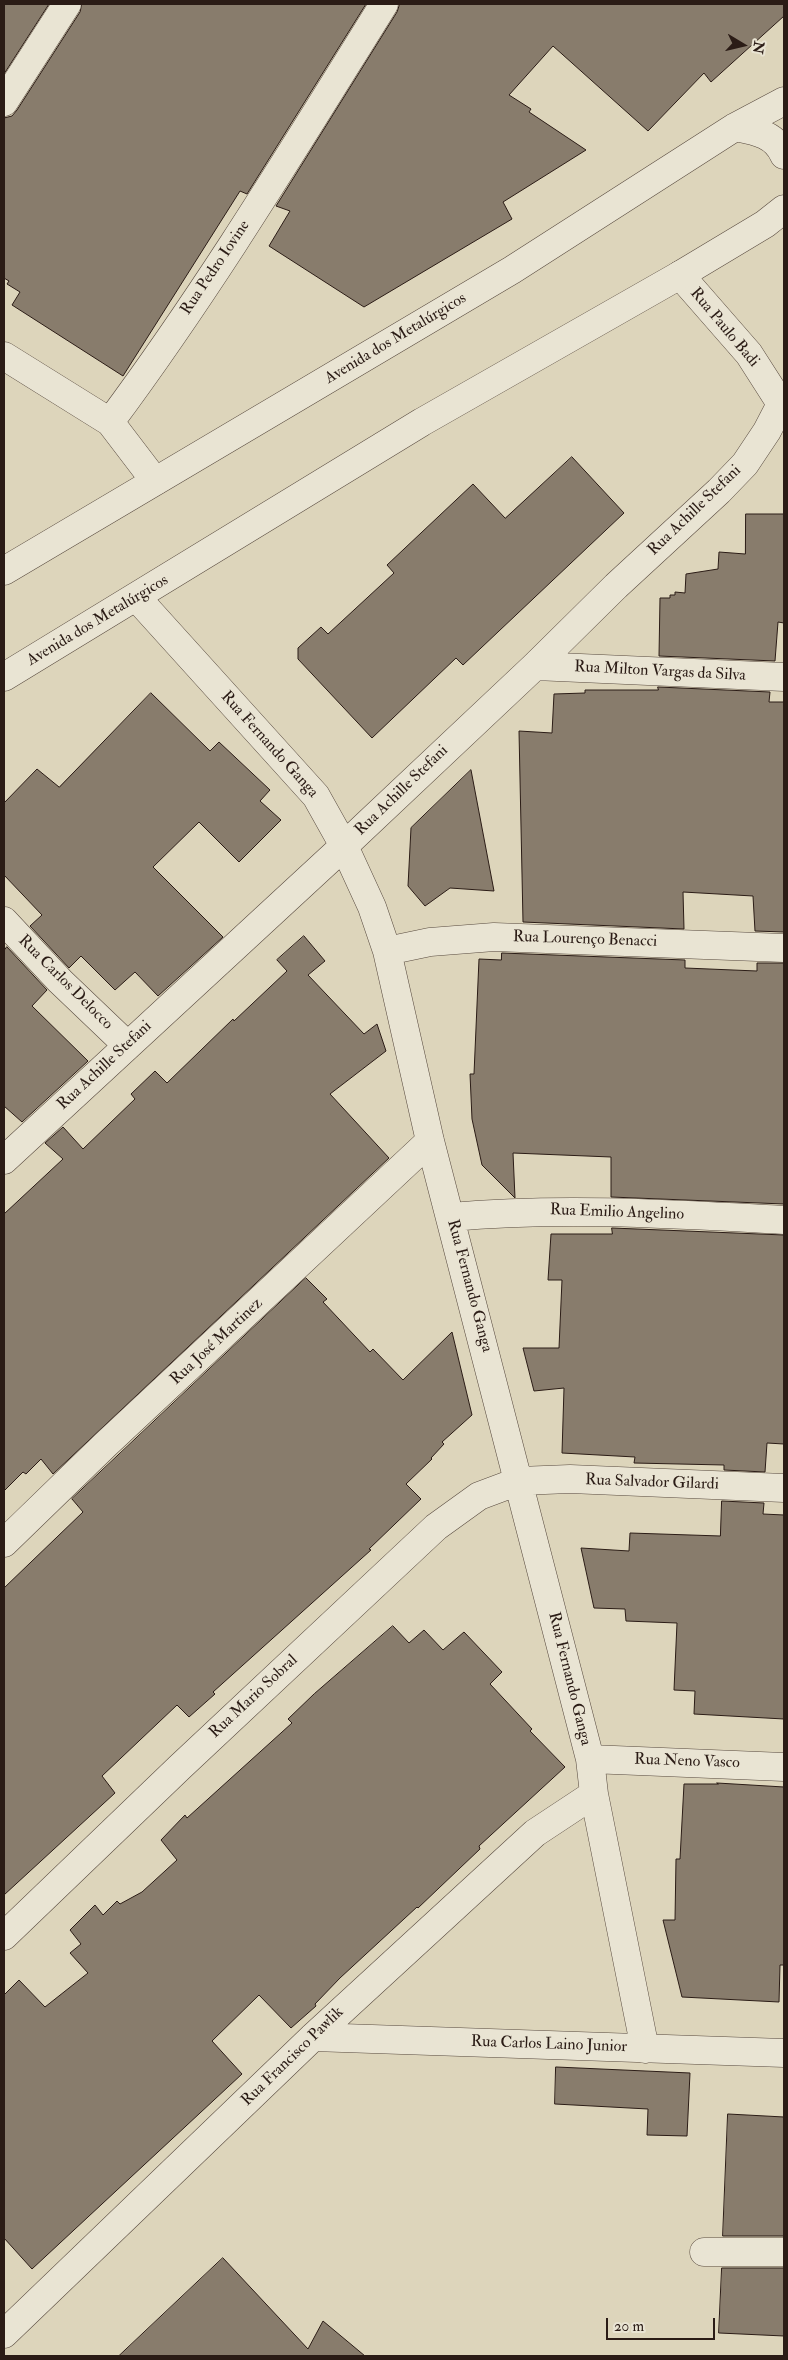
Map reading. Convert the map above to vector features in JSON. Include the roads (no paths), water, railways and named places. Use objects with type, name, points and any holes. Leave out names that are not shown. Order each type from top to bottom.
[{"type":"street","points":[[4,102],[67,4]]},
{"type":"street","name":"Rua Pedro Iovine","points":[[110,422],[144,377],[263,198],[384,4]]},
{"type":"street","name":"Avenida dos Metalúrgicos","points":[[4,571],[512,270],[735,126],[784,101]]},
{"type":"street","points":[[735,126],[760,132],[773,139],[784,156]]},
{"type":"street","name":"Avenida dos Metalúrgicos","points":[[4,677],[137,598],[422,422],[680,275],[765,224],[784,208]]},
{"type":"street","name":"Rua Paulo Badi","points":[[680,275],[749,354],[783,404]]},
{"type":"street","points":[[4,356],[110,422],[155,481]]},
{"type":"street","name":"Rua Achille Stefani","points":[[4,1160],[344,846],[745,464],[783,404]]},
{"type":"street","name":"Rua Fernando Ganga","points":[[137,598],[316,796],[344,846],[372,907],[387,951],[430,1141],[520,1481],[590,1759],[594,1794],[645,2049]]},
{"type":"street","name":"Rua Milton Vargas da Silva","points":[[535,666],[784,678]]},
{"type":"street","name":"Rua Carlos Delocco","points":[[4,921],[60,981],[127,1045]]},
{"type":"street","name":"Rua Lourenço Benacci","points":[[387,951],[430,942],[494,937],[784,948]]},
{"type":"street","name":"Rua José Martinez","points":[[4,1543],[105,1445],[430,1141]]},
{"type":"street","name":"Rua Emilio Angelino","points":[[451,1217],[514,1211],[593,1211],[784,1220]]},
{"type":"street","name":"Rua Salvador Gilardi","points":[[520,1481],[570,1479],[784,1488]]},
{"type":"street","name":"Rua Mario Sobral","points":[[4,1936],[187,1760],[436,1528],[479,1496],[520,1481]]},
{"type":"street","name":"Rua Neno Vasco","points":[[590,1759],[784,1767]]},
{"type":"street","name":"Rua Francisco Pawlik","points":[[4,2334],[313,2037],[535,1833],[594,1794]]},
{"type":"street","name":"Rua Carlos Laino Junior","points":[[313,2037],[784,2053]]},
{"type":"street","points":[[704,2252],[784,2252]]}]
